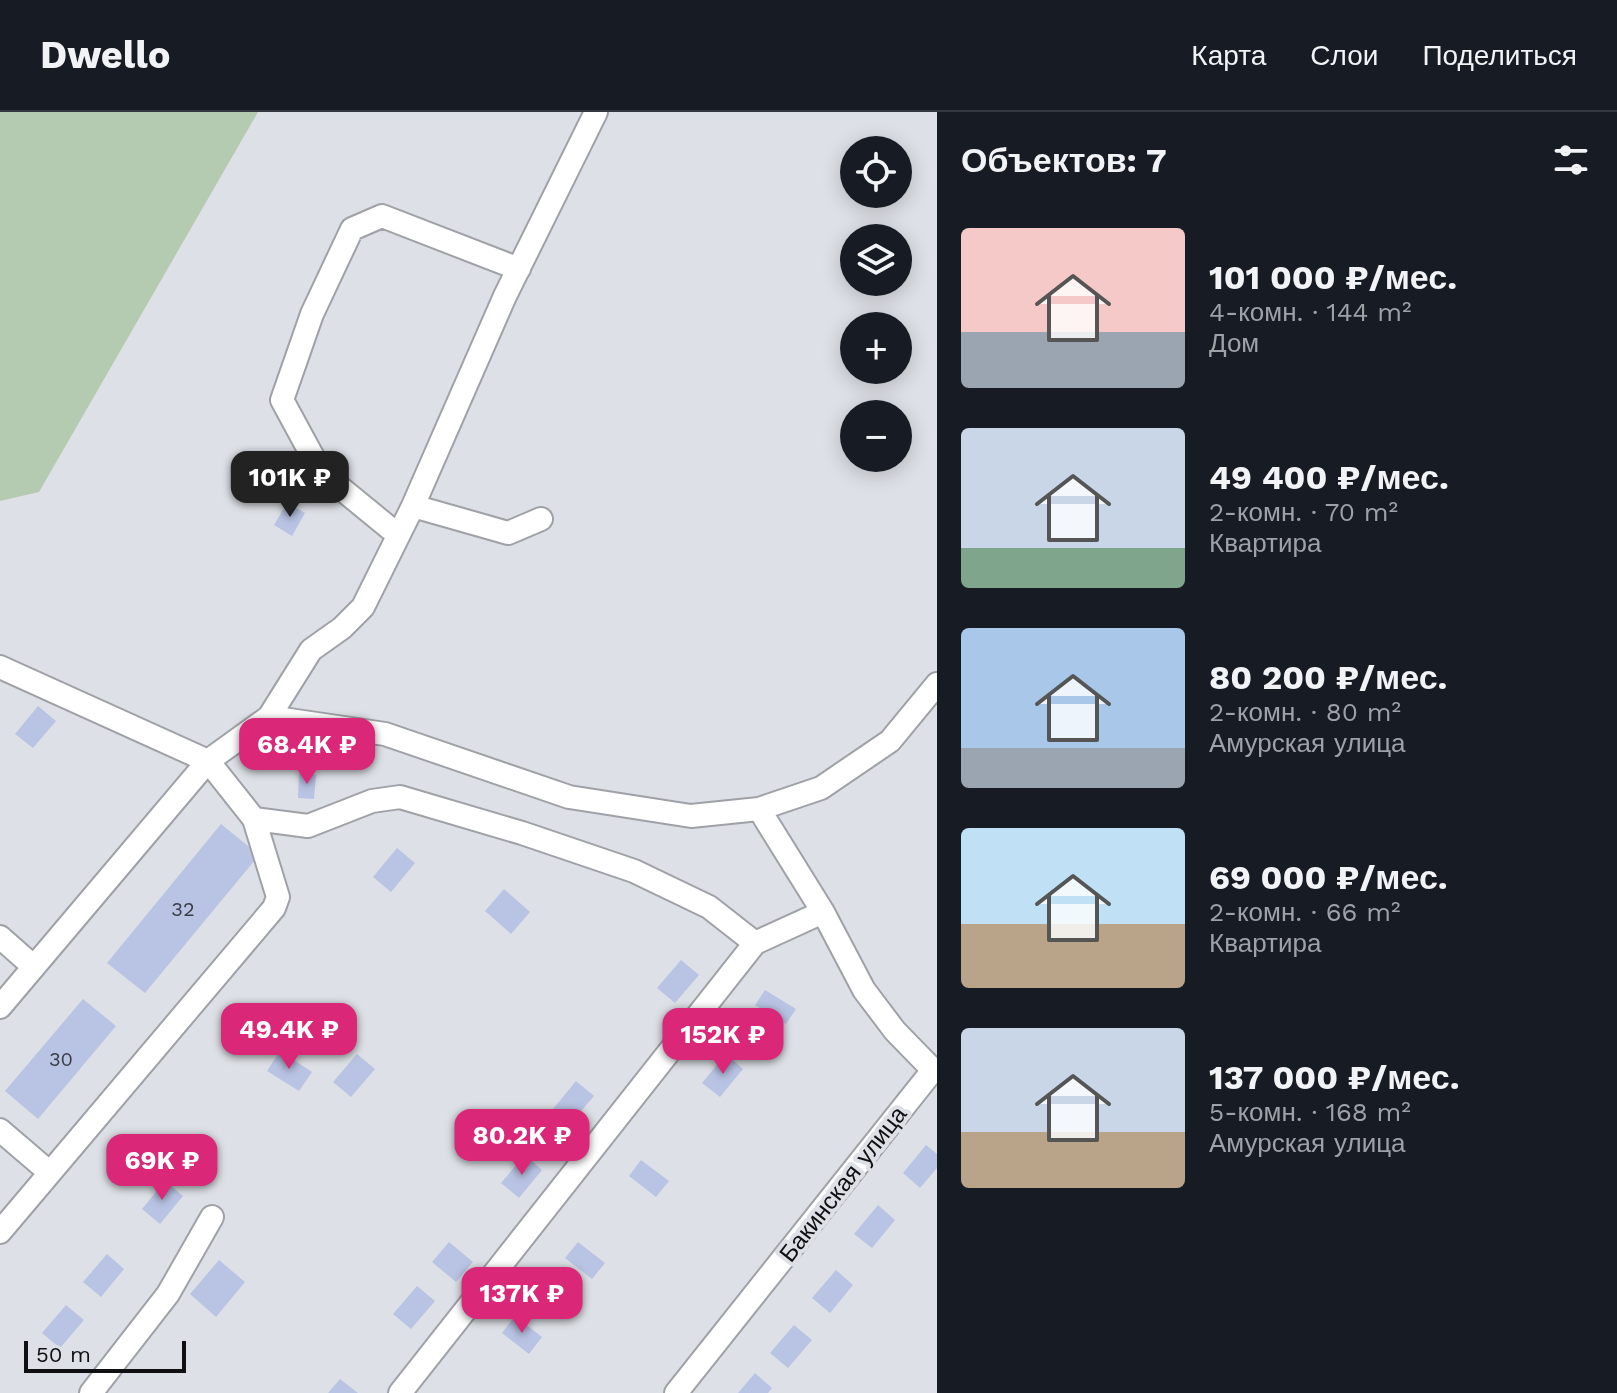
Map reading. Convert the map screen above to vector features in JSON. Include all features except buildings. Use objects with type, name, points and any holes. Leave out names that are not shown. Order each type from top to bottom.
[{"type":"street","points":[[0,1007],[208,761],[269,717],[311,650],[342,628],[363,607],[413,506],[519,269],[596,112]]},
{"type":"street","points":[[398,535],[321,472],[282,400],[312,314],[352,229],[382,216],[519,269]]},
{"type":"street","points":[[413,506],[508,533],[541,519]]},
{"type":"street","points":[[0,667],[208,761],[254,819],[278,897],[274,908],[0,1232]]},
{"type":"street","points":[[269,717],[385,734],[569,797],[691,816],[759,809],[821,788],[890,741],[937,684]]},
{"type":"street","points":[[254,819],[308,826],[372,801],[400,797],[522,833],[634,871],[709,907],[755,943]]},
{"type":"street","name":"Бакинская улица","points":[[676,1393],[935,1071],[895,1031],[864,990],[823,912],[759,809]]},
{"type":"street","points":[[400,1393],[755,943],[823,912]]},
{"type":"street","points":[[0,937],[34,967]]},
{"type":"street","points":[[0,1130],[49,1172]]},
{"type":"street","points":[[91,1393],[168,1294],[212,1217]]},
{"type":"green space","points":[[0,112],[258,112],[39,492],[0,501]]}]
